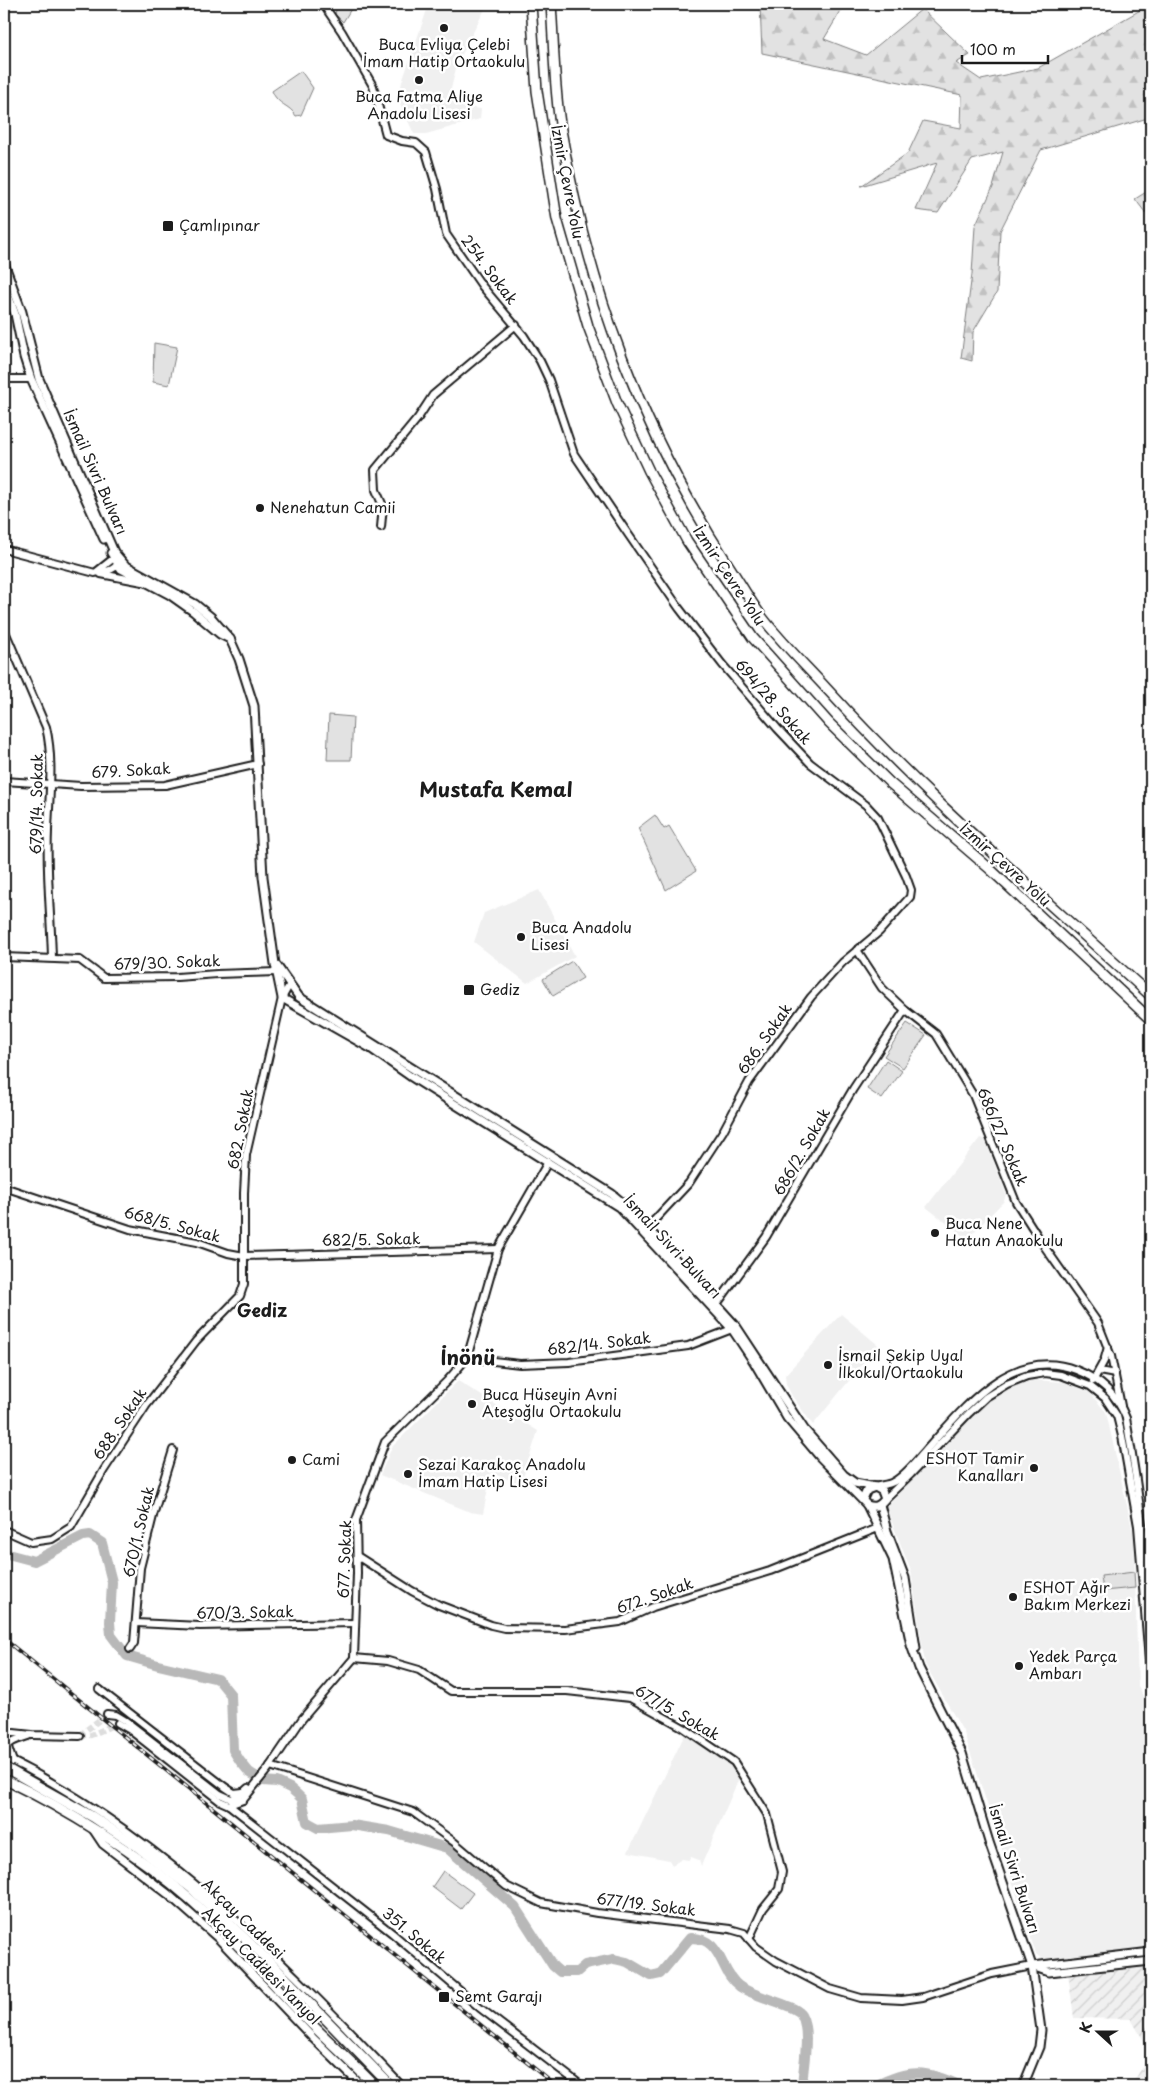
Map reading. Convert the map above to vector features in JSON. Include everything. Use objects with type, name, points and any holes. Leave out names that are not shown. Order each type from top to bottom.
[{"type":"highway","name":"İzmir Çevre Yolu","points":[[531,4],[537,91],[557,219],[588,326],[617,404],[649,471],[687,541],[753,638],[829,723],[890,783],[990,869],[1151,1020]]},
{"type":"highway","name":"İzmir Çevre Yolu","points":[[551,4],[560,127],[579,222],[606,314],[631,383],[663,455],[700,523],[763,618],[846,710],[951,816],[1151,996]]},
{"type":"highway","name":"Akçay Caddesi","points":[[4,1767],[93,1817],[135,1845],[191,1888],[305,1998],[391,2086]]},
{"type":"highway","name":"Akçay Caddesi","points":[[4,1779],[50,1803],[148,1865],[190,1899],[238,1945],[293,2009],[375,2086]]},
{"type":"main road","name":"İsmail Sivri Bulvarı","points":[[4,264],[7,287],[31,379],[62,449],[77,477],[89,508],[121,569],[170,595],[220,634],[230,639]]},
{"type":"main road","name":"İsmail Sivri Bulvarı","points":[[7,287],[22,312],[39,379],[117,561],[195,604],[220,624],[230,639],[239,659],[254,706],[260,845],[275,964],[282,998],[370,1048],[410,1076],[619,1207],[732,1329],[787,1418],[820,1457],[865,1502],[893,1559],[911,1645],[919,1668],[962,1753],[989,1842],[1032,1966],[1041,2030],[1039,2047],[1023,2086]]},
{"type":"main road","name":"İsmail Sivri Bulvarı","points":[[275,964],[299,997],[612,1194],[647,1228],[717,1304],[748,1343],[804,1429],[844,1475],[855,1483],[875,1487]]},
{"type":"main road","points":[[875,1487],[882,1491],[882,1502],[874,1507],[865,1502],[868,1490],[875,1487]]},
{"type":"main road","name":"İsmail Sivri Bulvarı","points":[[882,1502],[887,1531],[905,1578],[919,1668]]},
{"type":"main road","name":"677/19. Sokak","points":[[1032,1966],[1151,1952]]},
{"type":"main road","name":"677/19. Sokak","points":[[1032,1966],[1049,1972],[1151,1961]]},
{"type":"main road","points":[[293,2009],[305,1998]]},
{"type":"main road","name":"Akçay Caddesi Yanyol","points":[[293,2009],[300,2024],[362,2086]]},
{"type":"street","name":"254. Sokak","points":[[323,4],[342,32],[373,86],[386,135],[402,141],[416,143],[426,152],[437,189],[446,234],[482,286],[516,325],[540,361],[549,380],[574,454],[628,534]]},
{"type":"street","points":[[381,527],[383,506],[376,490],[375,470],[418,418],[433,395],[516,325]]},
{"type":"street","points":[[4,379],[31,379]]},
{"type":"street","name":"694/28. Sokak","points":[[628,534],[679,608],[722,664],[777,728],[810,764],[866,805],[878,818],[906,876]]},
{"type":"street","points":[[4,549],[95,573],[147,583]]},
{"type":"street","points":[[95,573],[117,561]]},
{"type":"street","name":"679/14. Sokak","points":[[4,629],[46,727],[50,743],[51,783],[48,838],[52,958]]},
{"type":"street","name":"679. Sokak","points":[[4,781],[81,786],[165,785],[258,764]]},
{"type":"street","name":"686. Sokak","points":[[647,1228],[666,1209],[694,1175],[736,1109],[750,1082],[790,1023],[831,974],[879,932],[910,897],[911,890],[906,876]]},
{"type":"street","name":"686/27. Sokak","points":[[857,950],[882,988],[905,1010],[936,1034],[973,1095],[1016,1202],[1044,1246],[1098,1322],[1108,1346],[1121,1406]]},
{"type":"street","name":"679/30. Sokak","points":[[4,957],[80,960],[104,978],[177,977],[277,972]]},
{"type":"street","name":"682. Sokak","points":[[244,1284],[246,1155],[282,998],[290,984]]},
{"type":"street","name":"686/2. Sokak","points":[[717,1304],[766,1237],[855,1086],[905,1010]]},
{"type":"street","name":"677. Sokak","points":[[354,1658],[357,1556],[356,1520],[385,1442],[447,1381],[467,1358],[498,1249],[548,1162]]},
{"type":"street","name":"668/5. Sokak","points":[[4,1187],[130,1229],[197,1242],[228,1253],[244,1256]]},
{"type":"street","name":"682/5. Sokak","points":[[244,1256],[498,1249]]},
{"type":"street","name":"688. Sokak","points":[[4,1530],[32,1542],[52,1540],[71,1527],[104,1470],[146,1406],[206,1329],[240,1296],[244,1284]]},
{"type":"street","name":"682/14. Sokak","points":[[467,1358],[520,1364],[569,1362],[688,1346],[732,1329]]},
{"type":"street","points":[[1090,1386],[1100,1370],[1108,1346]]},
{"type":"street","points":[[875,1487],[892,1483],[908,1471],[964,1408],[1003,1377],[1022,1368],[1040,1364],[1056,1364],[1069,1367],[1095,1378],[1111,1392],[1121,1406],[1126,1418],[1142,1512],[1149,1579],[1151,1625]]},
{"type":"street","points":[[1100,1370],[1115,1374]]},
{"type":"street","points":[[882,1502],[969,1413],[986,1397],[1007,1384],[1026,1376],[1045,1373],[1061,1375],[1090,1386],[1105,1398],[1117,1416],[1122,1436],[1138,1526],[1151,1685]]},
{"type":"street","points":[[1105,1398],[1117,1382]]},
{"type":"street","name":"670/1. Sokak","points":[[130,1649],[134,1642],[140,1568],[154,1512],[173,1450]]},
{"type":"street","name":"672. Sokak","points":[[357,1556],[412,1591],[439,1605],[491,1625],[504,1628],[565,1629],[620,1622],[653,1607],[770,1571],[878,1528]]},
{"type":"street","name":"670/3. Sokak","points":[[136,1623],[200,1626],[355,1623]]},
{"type":"street","points":[[229,1806],[243,1800],[270,1766],[302,1719],[354,1658]]},
{"type":"street","name":"677/5. Sokak","points":[[354,1658],[388,1660],[419,1670],[451,1691],[567,1691],[630,1698],[684,1728],[734,1762],[767,1814],[782,1872],[779,1889],[763,1909],[749,1939]]},
{"type":"street","points":[[99,1689],[225,1787],[234,1793],[245,1792]]},
{"type":"street","points":[[107,1714],[116,1715],[130,1724],[220,1794],[231,1800],[245,1792],[257,1781]]},
{"type":"street","name":"351. Sokak","points":[[118,1723],[130,1730],[392,1933],[480,2008],[582,2086]]},
{"type":"street","points":[[4,1732],[32,1735],[80,1736]]},
{"type":"street","points":[[5,1748],[17,1739],[32,1735]]},
{"type":"street","points":[[4,1736],[5,1748],[12,1756],[13,1762]]},
{"type":"street","points":[[4,1758],[83,1801],[181,1872],[232,1917],[322,2003],[402,2086]]},
{"type":"street","name":"677/19. Sokak","points":[[270,1766],[413,1812],[454,1842],[506,1886],[541,1903],[597,1913],[730,1929],[744,1933],[756,1947],[776,1960],[830,1989],[861,1998],[902,2000],[923,1997],[992,1974],[1032,1966]]},
{"type":"street","points":[[305,1998],[322,2003]]},
{"type":"street","points":[[293,2009],[300,2024]]},
{"type":"shaded area","points":[[429,4],[477,4],[486,7],[457,64],[451,89],[459,106],[481,109],[480,119],[426,134],[414,134],[398,99]]},
{"type":"shaded area","points":[[4,296],[15,329],[4,329]]},
{"type":"shaded area","name":"Buca Anadolu Lisesi","points":[[539,890],[575,956],[527,983],[474,942],[484,913]]},
{"type":"shaded area","points":[[980,1138],[985,1140],[1006,1194],[1004,1201],[967,1239],[926,1207]]},
{"type":"shaded area","name":"İsmail Şekip Uyal İlkokul/Ortaokulu","points":[[841,1314],[878,1345],[813,1425],[792,1396],[786,1384],[785,1375]]},
{"type":"shaded area","points":[[1032,1380],[1064,1382],[1089,1392],[1106,1412],[1134,1537],[1138,1687],[1151,1710],[1151,1951],[1044,1961],[1036,1954],[964,1733],[925,1664],[911,1571],[886,1507],[969,1417],[1003,1391]]},
{"type":"shaded area","points":[[458,1381],[538,1431],[521,1484],[491,1473],[483,1514],[470,1512],[380,1475],[392,1447]]},
{"type":"shaded area","points":[[685,1734],[731,1761],[740,1776],[701,1866],[699,1860],[691,1857],[689,1860],[682,1859],[672,1865],[669,1860],[628,1852]]},
{"type":"shaded area","points":[[1151,1966],[1151,2053],[1131,2019],[1074,2018],[1068,1973],[1103,1968]]},
{"type":"shaded area","points":[[1151,2053],[1151,2086],[1112,2086],[1134,2081]]},
{"type":"green space","points":[[335,4],[354,4],[343,22],[335,14],[337,6]]},
{"type":"green space","points":[[760,4],[845,4],[824,39],[866,55],[922,9],[970,55],[956,63],[981,80],[1038,68],[1151,4],[1151,117],[1041,150],[1000,231],[997,292],[973,332],[972,361],[961,358],[972,274],[975,226],[993,187],[1003,152],[972,160],[938,213],[916,210],[937,163],[861,186],[908,153],[923,121],[961,128],[962,95],[762,53]]},
{"type":"green space","points":[[301,71],[313,88],[301,115],[296,116],[277,100],[272,91]]},
{"type":"green space","points":[[1151,189],[1151,220],[1135,199]]},
{"type":"green space","points":[[154,343],[177,347],[169,385],[153,382]]},
{"type":"green space","points":[[329,715],[353,717],[351,760],[327,760]]},
{"type":"green space","points":[[655,815],[664,829],[669,826],[696,871],[666,890],[638,828]]},
{"type":"green space","points":[[572,961],[583,978],[553,996],[543,979]]},
{"type":"green space","points":[[907,1023],[926,1035],[903,1068],[884,1056]]},
{"type":"green space","points":[[886,1060],[902,1071],[882,1099],[867,1089]]},
{"type":"green space","points":[[1134,1572],[1135,1588],[1103,1591],[1101,1576]]},
{"type":"green space","points":[[443,1871],[473,1893],[461,1909],[432,1887]]},
{"type":"waterway","points":[[4,1553],[34,1561],[83,1536],[90,1535],[102,1543],[112,1582],[111,1635],[127,1656],[218,1679],[231,1695],[233,1750],[249,1772],[263,1781],[277,1782],[290,1788],[302,1799],[307,1822],[318,1828],[352,1825],[389,1831],[447,1848],[515,1907],[553,1966],[560,1972],[577,1972],[585,1965],[614,1959],[627,1962],[651,1976],[660,1974],[690,1938],[701,1939],[709,1943],[739,1986],[754,1994],[797,2010],[801,2014],[806,2030],[802,2086]]},
{"type":"waterway","points":[[875,2086],[898,2076],[918,2073],[938,2077],[961,2086]]},
{"type":"tunnel","points":[[80,1735],[107,1714]]},
{"type":"tunnel","points":[[80,1736],[91,1735],[118,1723]]},
{"type":"railway","points":[[4,1639],[556,2086]]},
{"type":"place","name":"Buca Evliya Çelebi İmam Hatip Ortaokulu","points":[[444,28]]},
{"type":"place","name":"Buca Fatma Aliye Anadolu Lisesi","points":[[419,80]]},
{"type":"place","name":"Çamlıpınar","points":[[168,226]]},
{"type":"place","name":"Nenehatun Camii","points":[[260,508]]},
{"type":"place","name":"Buca Anadolu Lisesi","points":[[521,937]]},
{"type":"place","name":"Gediz","points":[[469,990]]},
{"type":"place","name":"Buca Nene Hatun Anaokulu","points":[[935,1233]]},
{"type":"place","name":"İsmail Şekip Uyal İlkokul/Ortaokulu","points":[[828,1365]]},
{"type":"place","name":"Buca Hüseyin Avni Ateşoğlu Ortaokulu","points":[[472,1404]]},
{"type":"place","name":"Cami","points":[[292,1460]]},
{"type":"place","name":"ESHOT Tamir Kanalları","points":[[1034,1468]]},
{"type":"place","name":"Sezai Karakoç Anadolu İmam Hatip Lisesi","points":[[408,1474]]},
{"type":"place","name":"ESHOT Ağır Bakım Merkezi","points":[[1013,1597]]},
{"type":"place","name":"Yedek Parça Ambarı","points":[[1019,1666]]},
{"type":"place","name":"Semt Garajı","points":[[444,1997]]},
{"type":"district","name":"Mustafa Kemal","points":[[496,790]]},
{"type":"district","name":"Gediz","points":[[262,1311]]},
{"type":"district","name":"İnönü","points":[[468,1358]]}]
